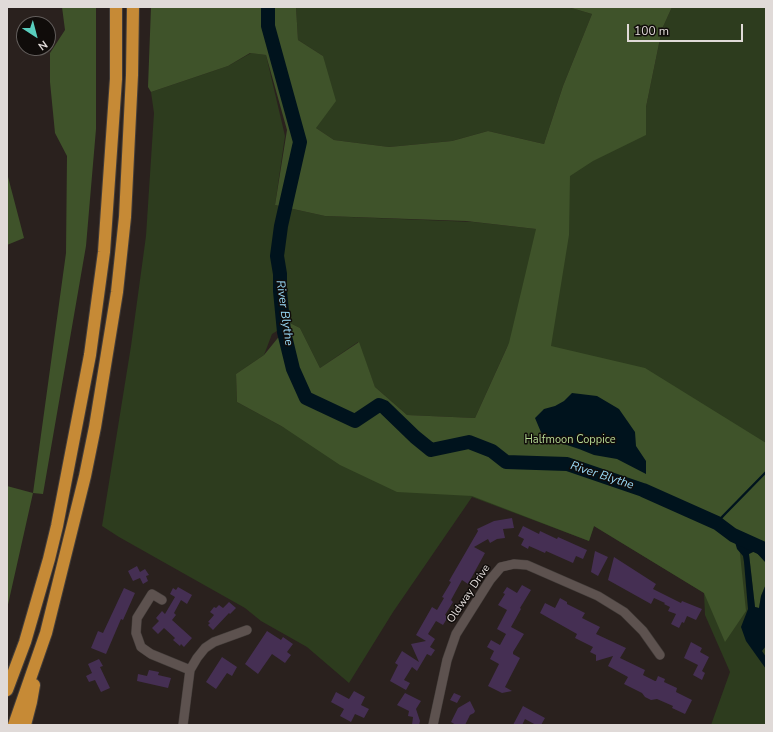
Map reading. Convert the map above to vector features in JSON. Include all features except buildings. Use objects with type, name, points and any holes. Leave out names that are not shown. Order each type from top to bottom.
[{"type":"highway","points":[[7,690],[25,642],[49,559],[57,526],[90,355],[104,252],[116,79],[116,7]]},
{"type":"highway","points":[[14,725],[48,626],[92,445],[117,292],[125,217],[132,74],[133,7]]},
{"type":"highway","points":[[7,674],[49,559]]},
{"type":"highway","points":[[25,725],[31,702],[38,658]]},
{"type":"street","name":"Oldway Drive","points":[[433,725],[447,660],[456,634],[490,580],[501,567],[514,564],[527,565],[598,596],[624,612],[643,631],[660,655]]},
{"type":"street","points":[[162,600],[152,594],[137,618],[136,633],[141,646],[151,654],[190,670]]},
{"type":"street","points":[[182,725],[190,670],[197,658],[214,642],[247,630]]},
{"type":"green space","points":[[62,7],[96,7],[96,129],[86,246],[43,494],[33,493],[66,253],[67,156],[55,133],[50,82],[50,56],[56,56],[56,44],[65,30]]},
{"type":"green space","name":"Halfmoon Coppice","points":[[151,7],[296,7],[298,40],[323,56],[336,101],[316,128],[334,140],[389,147],[452,141],[488,131],[544,144],[563,86],[592,14],[568,7],[672,7],[662,29],[646,107],[646,135],[593,161],[570,176],[569,235],[551,346],[645,368],[766,443],[766,544],[738,535],[746,611],[725,642],[704,593],[594,526],[589,541],[472,496],[397,492],[340,465],[283,427],[237,402],[236,374],[264,355],[290,323],[300,328],[320,368],[359,342],[375,387],[407,415],[475,418],[509,343],[536,229],[466,221],[325,216],[275,205],[287,130],[266,55],[250,53],[228,66],[151,92],[148,87]]},
{"type":"green space","points":[[296,7],[568,7],[592,14],[563,86],[544,144],[488,131],[452,141],[389,147],[334,140],[316,128],[323,56],[298,40]]},
{"type":"green space","points":[[672,7],[766,7],[766,725],[711,725],[730,672],[705,615],[704,593],[594,526],[589,541],[472,497],[393,612],[349,683],[307,647],[261,621],[245,608],[102,526],[131,346],[146,236],[154,113],[151,92],[228,66],[251,53],[266,55],[285,136],[275,205],[325,216],[474,222],[536,229],[563,117],[646,125],[646,107],[662,29]],"holes":[[[290,323],[300,328],[320,368],[358,342],[375,387],[407,415],[475,418],[508,345],[472,496],[283,427],[237,402],[236,374],[264,355],[272,334]]]},
{"type":"green space","points":[[7,173],[24,238],[7,245]]},
{"type":"green space","points":[[7,486],[33,493],[7,609]]},
{"type":"green space","points":[[755,551],[766,563],[766,584],[761,596],[759,608],[755,607],[749,554]]},
{"type":"water","points":[[572,393],[597,396],[619,409],[635,432],[636,446],[646,461],[646,474],[617,459],[594,455],[543,437],[535,418],[544,409],[555,406],[564,401]]},
{"type":"water","points":[[733,535],[766,544],[766,563],[755,551],[749,554],[755,607],[759,608],[761,596],[766,584],[766,646],[762,651],[766,657],[766,669],[746,641],[741,627],[748,609],[744,562],[743,556],[737,549]]},
{"type":"waterway","name":"River Blythe","points":[[268,7],[268,26],[300,142],[281,226],[277,256],[280,274],[284,332],[293,369],[306,398],[355,421],[379,405],[384,407],[415,437],[431,450],[469,442],[492,451],[506,462],[567,464],[643,490],[717,523],[733,535],[766,551]]},
{"type":"waterway","points":[[717,523],[766,472]]}]
